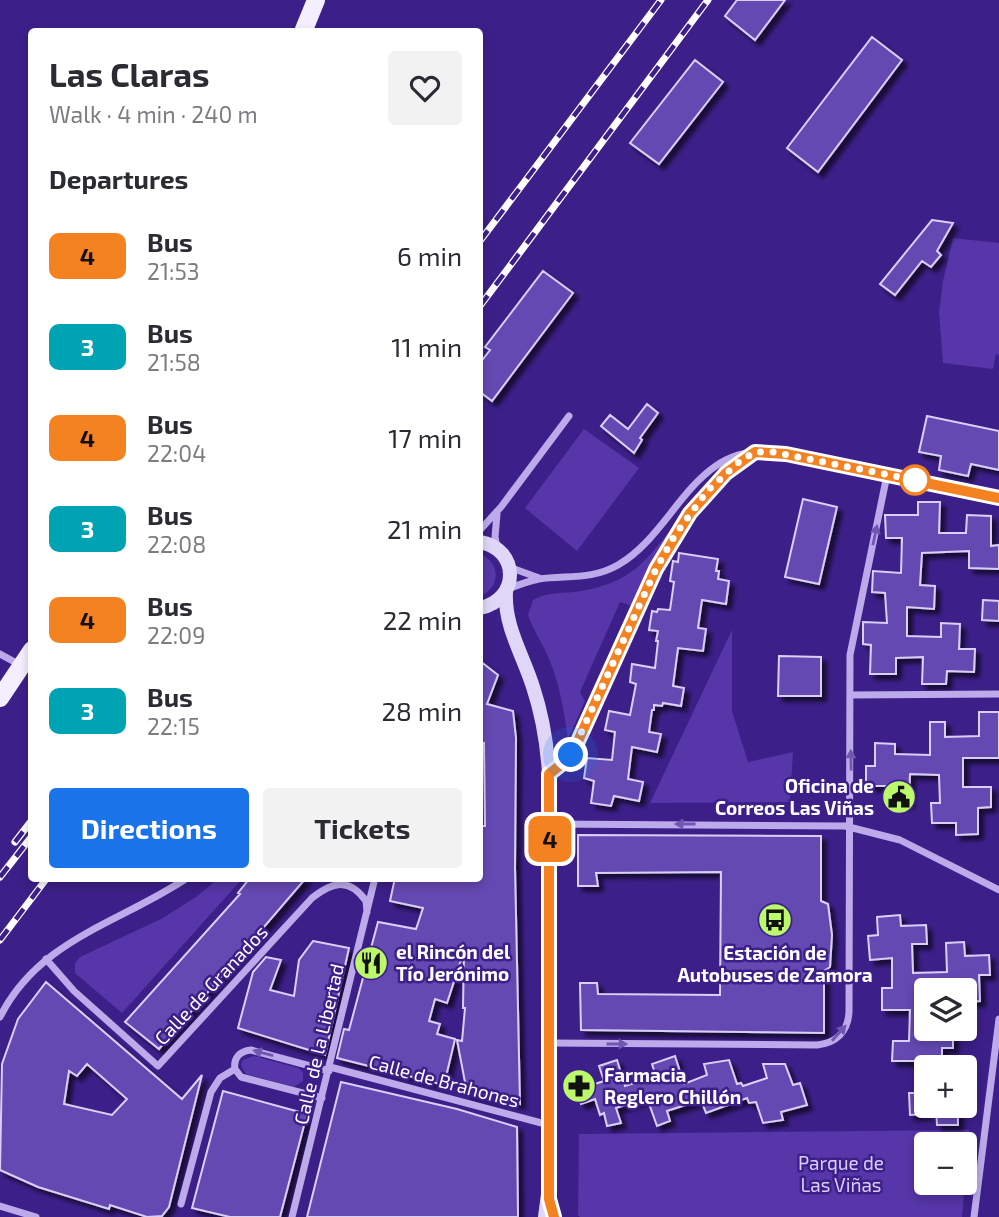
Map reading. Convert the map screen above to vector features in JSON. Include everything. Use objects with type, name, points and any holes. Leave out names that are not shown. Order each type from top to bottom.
[{"type":"main road","points":[[305,28],[316,0]]},
{"type":"main road","points":[[0,698],[27,658]]},
{"type":"street","points":[[483,527],[501,507],[569,416]]},
{"type":"street","points":[[549,774],[568,759],[574,750],[656,569],[675,535],[716,482],[755,452]]},
{"type":"street","points":[[483,607],[495,602],[507,590],[543,579],[587,576],[618,565],[642,545],[684,494],[703,476],[730,459],[755,452],[773,452],[999,498]]},
{"type":"street","points":[[548,1043],[817,1045],[837,1038],[845,1029],[849,1012],[851,649],[887,475]]},
{"type":"street","points":[[501,507],[495,523],[495,540],[509,567],[509,626],[536,696],[549,774],[550,1125],[549,1199],[545,1217]]},
{"type":"street","points":[[483,543],[498,550]]},
{"type":"street","points":[[509,567],[543,579]]},
{"type":"street","points":[[483,610],[509,626]]},
{"type":"street","points":[[0,654],[27,658]]},
{"type":"street","points":[[850,695],[999,694]]},
{"type":"street","points":[[550,824],[812,824],[851,827],[900,841],[999,890]]},
{"type":"street","points":[[0,1017],[19,986],[46,959],[75,939],[181,882]]},
{"type":"street","name":"Calle de la Libertad","points":[[292,1217],[374,882]]},
{"type":"street","name":"Calle de Granados","points":[[46,959],[74,991],[158,1066],[305,906],[329,885],[345,884],[355,889],[366,901],[366,912]]},
{"type":"street","points":[[974,1217],[999,1019]]},
{"type":"street","name":"Calle de Brahones","points":[[235,1069],[237,1056],[251,1050],[550,1125]]},
{"type":"street","points":[[181,1204],[211,1092],[220,1078],[235,1069],[244,1078],[322,1098]]},
{"type":"street","points":[[549,1199],[554,1217]]},
{"type":"street","points":[[0,1206],[36,1217]]},
{"type":"green space","points":[[953,238],[999,243],[999,355],[996,354],[993,369],[943,363],[939,313]]},
{"type":"green space","points":[[584,429],[639,468],[577,551],[525,508]]},
{"type":"green space","points":[[675,524],[632,606],[620,602],[580,692],[585,701],[568,739],[555,675],[528,615],[533,600],[551,594],[598,587],[625,576],[646,560]]},
{"type":"green space","points":[[483,556],[492,563],[496,575],[483,594]]},
{"type":"green space","points":[[732,630],[732,711],[748,762],[793,752],[790,802],[650,803]]},
{"type":"green space","points":[[214,882],[239,882],[122,1013],[75,973],[75,963],[80,957],[161,919]]},
{"type":"green space","points":[[254,1056],[298,1068],[303,1072],[303,1081],[294,1087],[246,1074],[241,1065],[243,1060]]},
{"type":"green space","name":"Parque de Las Viñas","points":[[969,1130],[914,1132],[914,1195],[964,1195],[962,1217],[578,1215],[579,1134]]},
{"type":"building","points":[[737,0],[785,0],[755,40],[725,16]]},
{"type":"building","points":[[872,37],[902,60],[818,172],[787,148]]},
{"type":"building","points":[[695,60],[723,82],[659,164],[630,143]]},
{"type":"building","points":[[932,220],[953,223],[937,251],[941,255],[931,267],[922,261],[895,295],[880,284]]},
{"type":"building","points":[[543,271],[573,293],[492,401],[483,394],[483,359],[490,350],[485,347]]},
{"type":"building","points":[[647,404],[658,413],[640,438],[642,440],[634,453],[601,426],[610,415],[628,429]]},
{"type":"building","points":[[927,416],[999,431],[999,470],[971,464],[968,476],[939,470],[941,456],[919,452]]},
{"type":"building","points":[[803,499],[837,507],[819,584],[785,577]]},
{"type":"building","points":[[918,502],[940,502],[939,533],[966,533],[967,515],[991,516],[991,546],[999,545],[999,569],[969,568],[969,551],[922,553],[920,585],[935,586],[934,609],[907,607],[907,636],[941,637],[941,623],[960,624],[959,649],[975,649],[974,672],[947,671],[946,684],[922,684],[923,657],[896,658],[896,674],[870,674],[871,645],[863,644],[863,622],[887,623],[885,593],[872,592],[873,571],[901,573],[902,538],[886,538],[885,515],[918,515]]},
{"type":"building","points":[[679,553],[718,559],[718,579],[729,581],[726,604],[702,600],[698,628],[706,629],[703,651],[678,648],[673,686],[684,688],[681,706],[663,703],[662,706],[654,705],[649,732],[661,734],[657,752],[632,747],[628,779],[643,782],[639,801],[614,796],[611,806],[591,803],[594,781],[584,778],[587,758],[612,760],[615,732],[605,730],[609,711],[630,715],[636,684],[630,682],[632,664],[655,668],[658,631],[649,630],[652,611],[670,610],[674,582],[670,581],[673,561],[678,562]]},
{"type":"building","points":[[983,600],[999,601],[999,621],[982,620]]},
{"type":"building","points":[[779,656],[821,657],[821,696],[778,696]]},
{"type":"building","points":[[483,663],[498,675],[487,704],[513,711],[516,738],[515,868],[520,1104],[467,1093],[457,1040],[462,1041],[465,1008],[464,951],[447,1003],[435,999],[429,1021],[440,1024],[437,1034],[455,1039],[444,1085],[337,1058],[344,1029],[349,1030],[378,922],[416,929],[423,908],[390,901],[394,882],[483,882]]},
{"type":"building","points":[[979,712],[999,712],[999,758],[963,758],[963,787],[991,787],[991,807],[978,808],[978,834],[956,835],[956,823],[932,823],[931,803],[940,803],[939,775],[910,774],[909,803],[888,803],[889,786],[866,786],[866,766],[875,766],[875,743],[895,744],[895,754],[930,755],[930,722],[945,722],[945,737],[979,736]]},
{"type":"building","name":"Estación de Autobuses de Zamora","points":[[578,835],[821,836],[821,901],[828,904],[832,935],[830,967],[824,971],[824,1033],[581,1030],[580,983],[597,983],[598,994],[720,995],[721,872],[596,873],[598,886],[578,886]]},
{"type":"building","points":[[247,882],[303,882],[159,1049],[125,1022],[240,894],[238,893]]},
{"type":"building","points":[[900,915],[901,926],[926,925],[927,944],[912,944],[913,973],[947,972],[946,943],[964,942],[965,956],[989,955],[990,975],[979,975],[980,1001],[977,1001],[977,978],[914,978],[914,1041],[953,1041],[953,1048],[942,1048],[942,1055],[914,1055],[914,1061],[892,1061],[893,1041],[909,1041],[910,1010],[882,1010],[882,988],[892,988],[892,958],[870,960],[868,936],[878,935],[877,917]]},
{"type":"building","points":[[313,941],[349,948],[325,1055],[238,1028],[253,972],[266,957],[281,960],[270,990],[294,996],[299,960]]},
{"type":"building","points":[[46,982],[182,1099],[202,1075],[169,1207],[162,1216],[147,1217],[110,1205],[109,1209],[38,1187],[0,1170],[2,1064],[18,1019]],"holes":[[[87,1064],[127,1099],[112,1115],[64,1104],[69,1071],[77,1076]]]},
{"type":"building","points":[[675,1056],[684,1084],[707,1075],[704,1064],[729,1060],[737,1084],[741,1083],[743,1086],[767,1078],[763,1064],[785,1064],[793,1085],[800,1083],[807,1105],[781,1112],[783,1120],[763,1123],[756,1102],[749,1103],[747,1098],[706,1113],[701,1100],[667,1111],[670,1121],[657,1126],[647,1098],[616,1108],[621,1123],[607,1126],[604,1113],[600,1115],[595,1099],[581,1104],[576,1090],[604,1081],[599,1066],[617,1060],[625,1086],[656,1076],[652,1064]]},
{"type":"building","points":[[341,1082],[457,1109],[517,1127],[518,1217],[307,1217]]},
{"type":"building","points":[[223,1091],[307,1114],[280,1217],[230,1217],[192,1208]]},
{"type":"building","points":[[909,1093],[914,1093],[914,1115],[910,1115]]},
{"type":"building","points":[[937,1118],[958,1118],[958,1125],[937,1125]]},
{"type":"railway","points":[[483,237],[661,0]]},
{"type":"railway","points":[[483,302],[708,0]]},
{"type":"railway","points":[[15,842],[28,825]]},
{"type":"railway","points":[[0,877],[28,841]]},
{"type":"railway","points":[[0,940],[44,882]]},
{"type":"bus line","name":"4","points":[[554,1217],[549,1199],[549,774],[568,759],[574,750],[671,541],[708,490],[740,461],[755,452],[786,454],[999,498]]},
{"type":"place","name":"Oficina de Correos Las Viñas","points":[[899,797]]},
{"type":"place","name":"Estación de Autobuses de Zamora","points":[[775,920]]},
{"type":"place","name":"el Rincón del Tío Jerónimo","points":[[371,963]]},
{"type":"place","name":"Farmacia Reglero Chillón","points":[[579,1086]]},
{"type":"route","points":[[571,755],[667,547],[708,490],[740,461],[755,452],[773,452],[915,480]]}]
